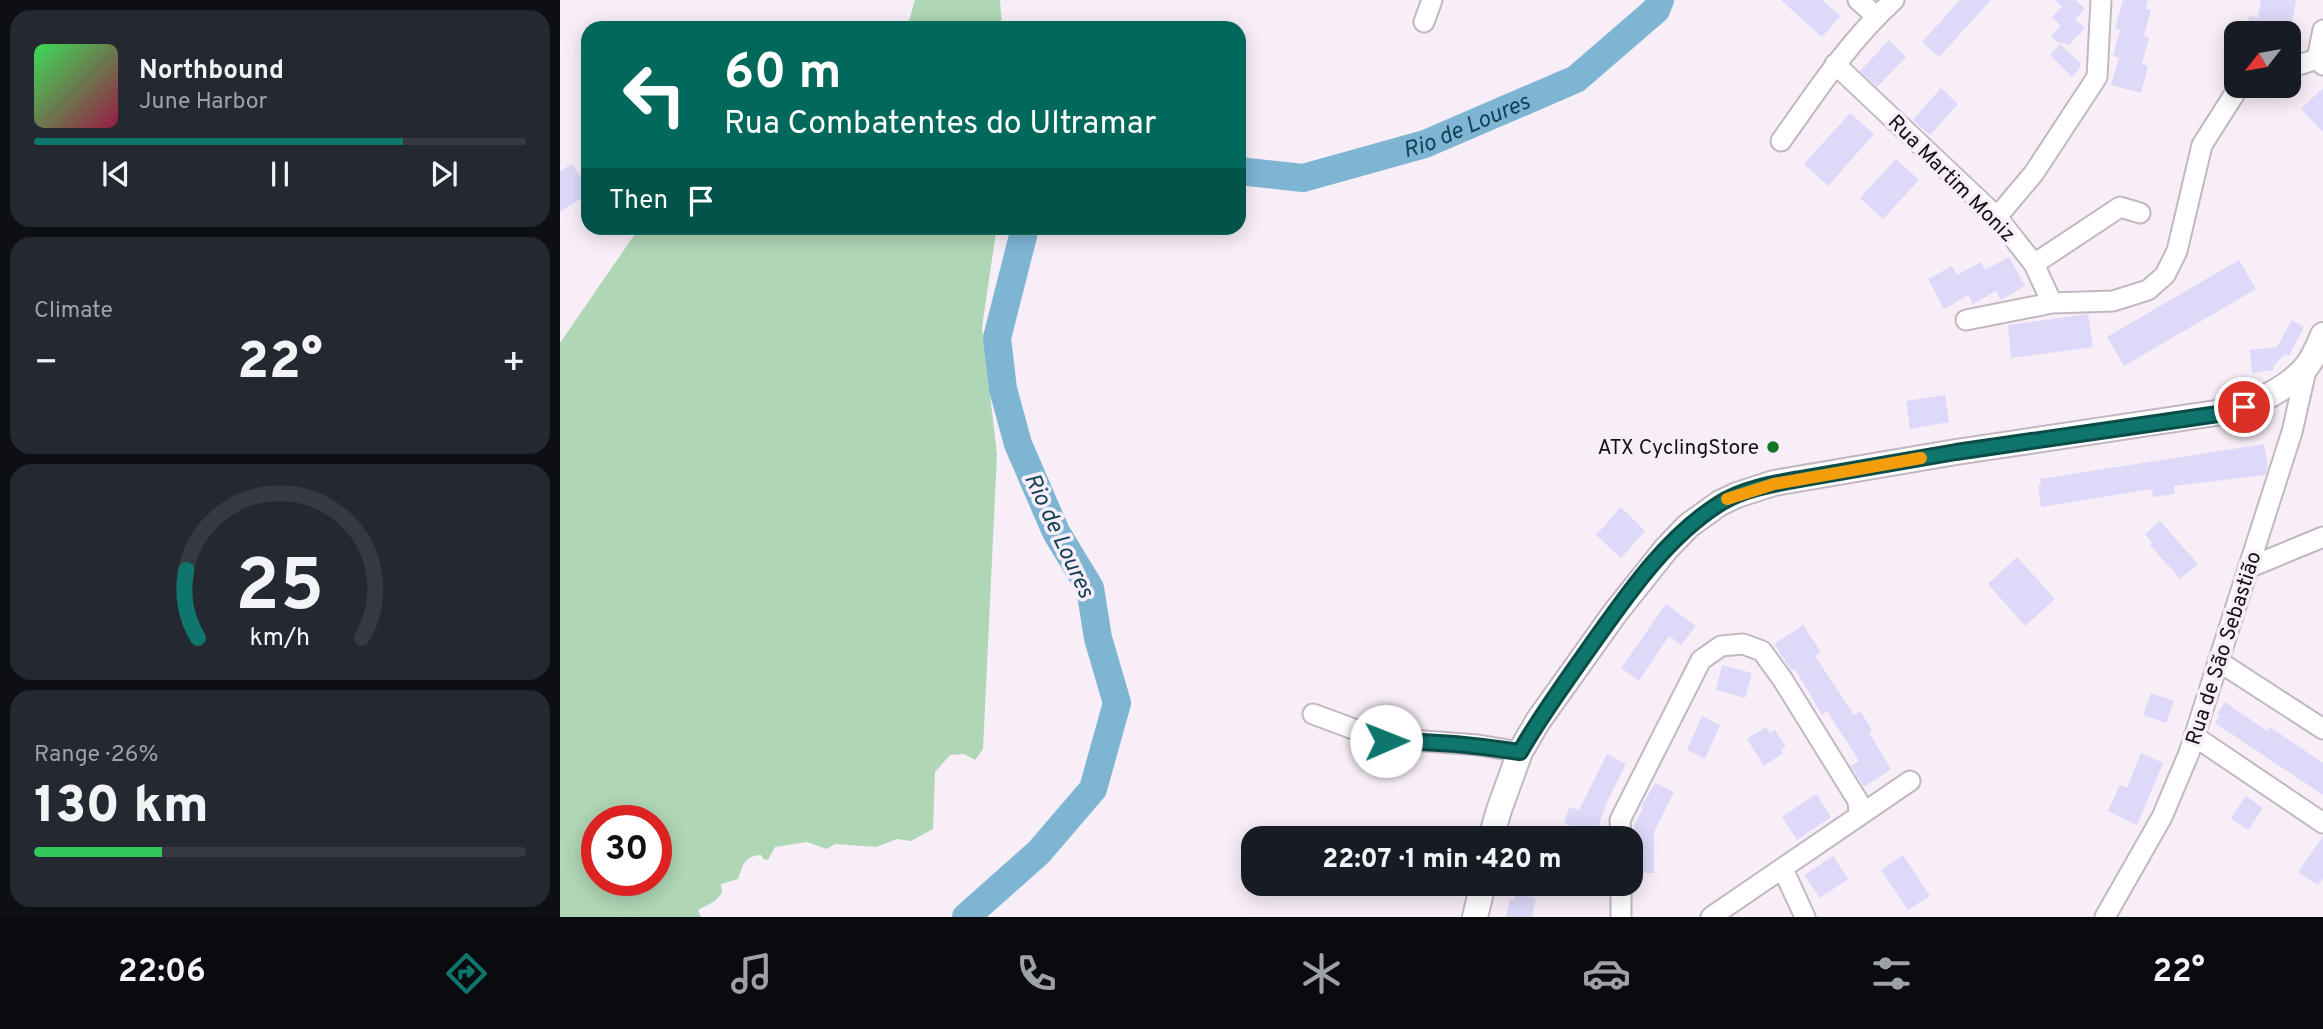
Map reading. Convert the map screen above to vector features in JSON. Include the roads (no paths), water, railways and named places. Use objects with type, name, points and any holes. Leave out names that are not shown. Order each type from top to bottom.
[{"type":"main road","points":[[1494,826],[1520,752],[1538,721],[1615,613],[1666,549],[1688,526],[1720,503],[1774,484],[1956,452],[2218,414],[2260,400],[2284,385],[2307,366],[2323,335]]},
{"type":"main road","points":[[1475,917],[1480,896]]},
{"type":"street","points":[[1424,22],[1432,0]]},
{"type":"street","points":[[1858,0],[1876,16]]},
{"type":"street","points":[[1781,141],[1835,64],[1876,16],[1894,0]]},
{"type":"street","points":[[1997,217],[2034,173],[2097,77],[2101,0]]},
{"type":"street","points":[[2301,66],[2320,62],[2323,30]]},
{"type":"street","name":"Rua Martim Moniz","points":[[1835,64],[1997,217],[2034,264],[2052,303]]},
{"type":"street","points":[[1966,320],[2052,303],[2113,301],[2148,290],[2165,275],[2177,251],[2202,145],[2232,98]]},
{"type":"street","points":[[2034,264],[2120,207],[2140,213]]},
{"type":"street","name":"Rua de São Sebastião","points":[[2105,917],[2162,817],[2194,736],[2292,432],[2307,366]]},
{"type":"street","points":[[2248,568],[2323,537]]},
{"type":"street","points":[[1620,826],[1620,820],[1701,660],[1721,646],[1744,644],[1762,651],[1790,691],[1858,801],[1859,816]]},
{"type":"street","points":[[2218,661],[2323,729]]},
{"type":"street","points":[[1313,714],[1386,741],[1438,742],[1520,752]]},
{"type":"street","points":[[2194,736],[2323,823]]},
{"type":"street","points":[[1711,917],[1910,781]]},
{"type":"street","points":[[1783,869],[1805,917]]},
{"type":"street","points":[[1620,896],[1621,917]]},
{"type":"waterway","name":"Rio de Loures","points":[[1246,172],[1303,178],[1425,144],[1576,79],[1656,10],[1660,0]]},
{"type":"waterway","name":"Rio de Loures","points":[[966,917],[1039,852],[1093,789],[1117,703],[1098,638],[1090,588],[1056,532],[1018,444],[1003,389],[997,338],[1023,235]]},
{"type":"place","name":"ATX CyclingStore","points":[[1773,447]]}]
